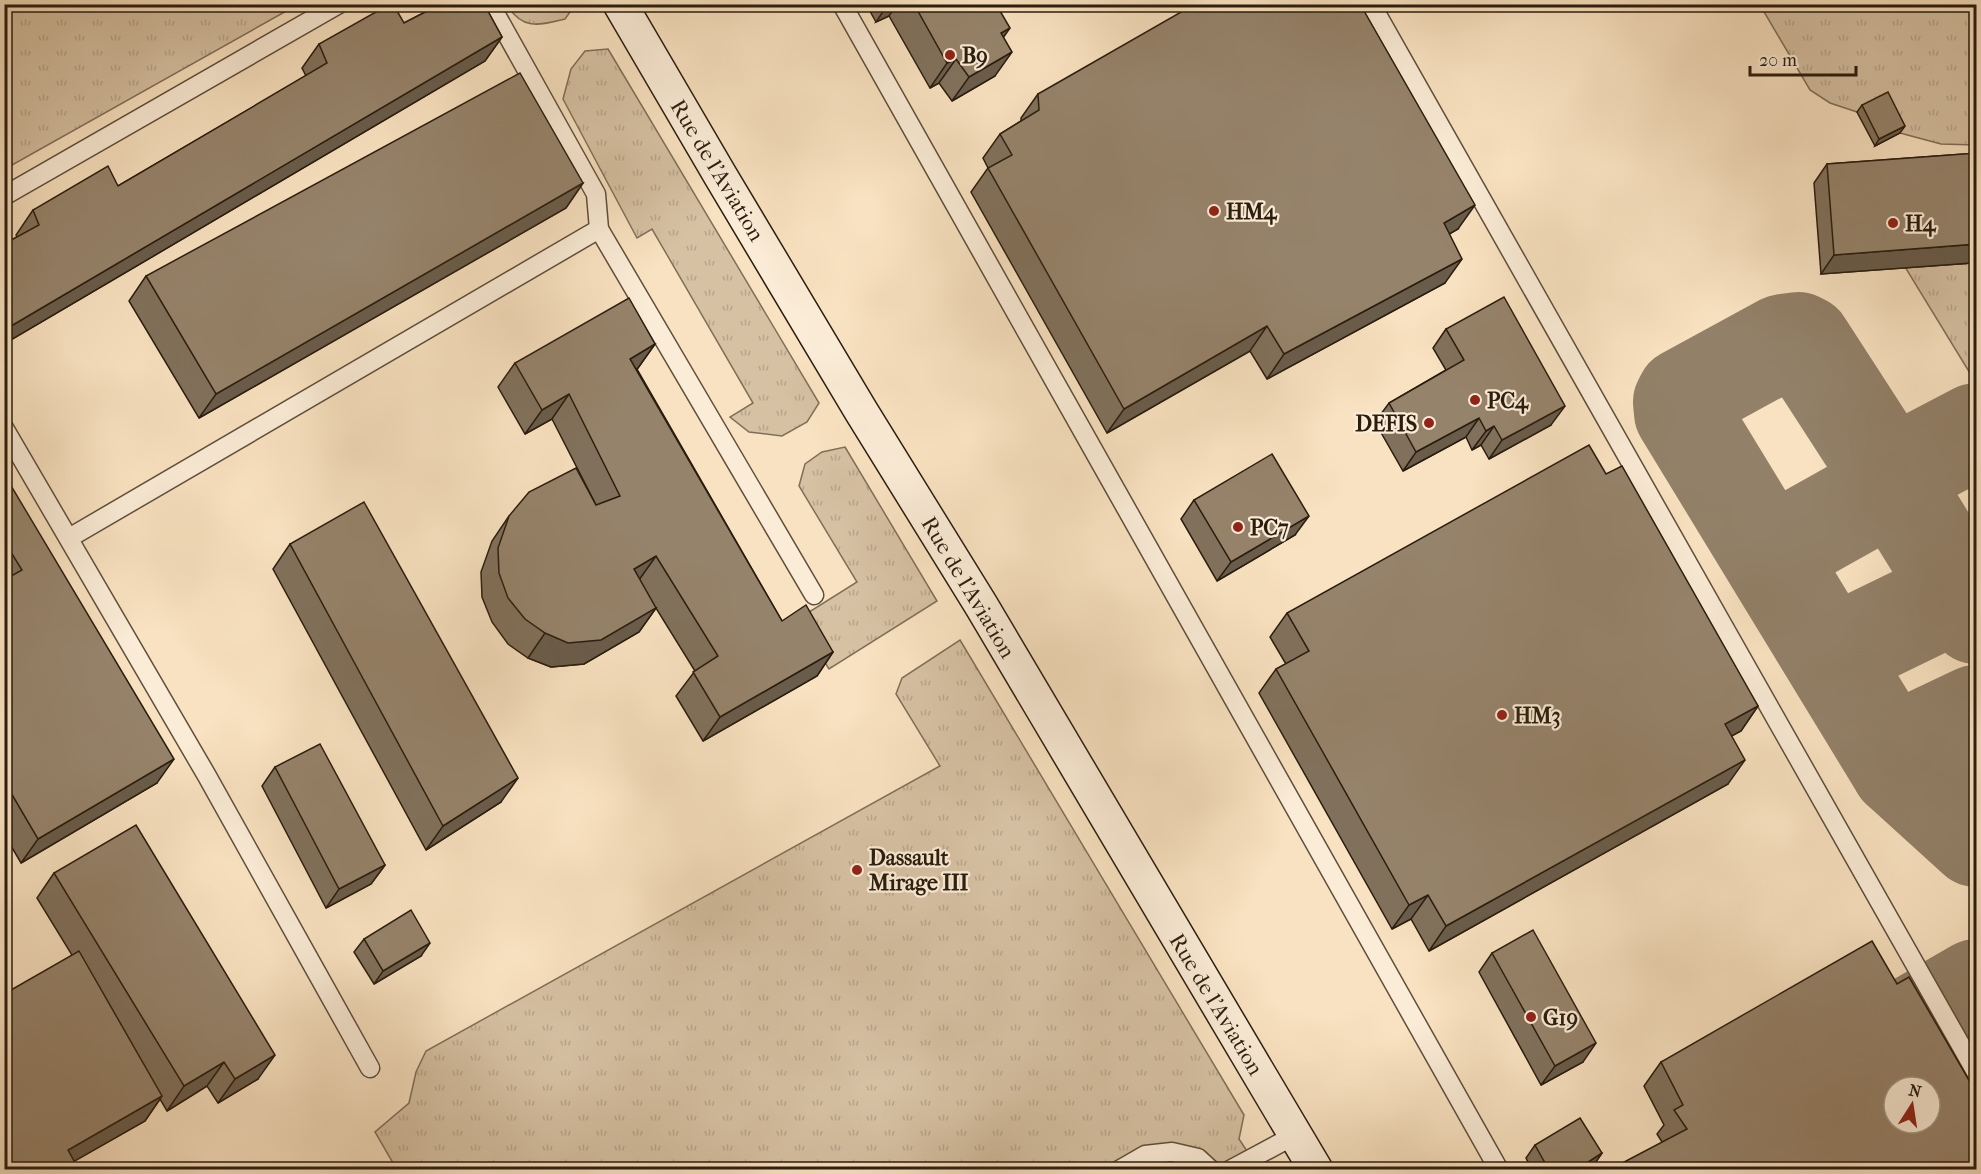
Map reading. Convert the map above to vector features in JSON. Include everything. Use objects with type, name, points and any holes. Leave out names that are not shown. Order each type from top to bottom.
[{"type":"street","name":"Rue de l'Aviation","points":[[620,4],[861,411],[981,605],[1316,1170]]},
{"type":"lane","points":[[4,196],[339,4]]},
{"type":"lane","points":[[490,4],[596,194],[600,229],[814,595]]},
{"type":"lane","points":[[842,4],[1499,1170]]},
{"type":"lane","points":[[1371,4],[1977,1072]]},
{"type":"lane","points":[[69,538],[600,229]]},
{"type":"lane","points":[[4,428],[207,776],[370,1068]]},
{"type":"lane","points":[[1230,1170],[1295,1135]]},
{"type":"lane","points":[[1119,1170],[1145,1155],[1172,1152],[1198,1158],[1211,1170]]},
{"type":"green space","points":[[5,4],[297,4],[297,5],[5,169]]},
{"type":"green space","points":[[507,5],[575,5],[565,19],[533,24],[519,19]]},
{"type":"green space","points":[[1760,5],[1976,5],[1976,145],[1941,144],[1900,133],[1857,112],[1830,103],[1810,90]]},
{"type":"green space","points":[[608,49],[819,403],[807,422],[782,436],[749,432],[730,417],[753,403],[652,229],[637,238],[563,99],[571,69],[585,51]]},
{"type":"green space","points":[[1972,263],[1976,331],[1976,383],[1905,267]]},
{"type":"green space","points":[[845,447],[937,601],[829,669],[798,619],[857,582],[799,486],[805,464],[822,452]]},
{"type":"green space","points":[[960,640],[1244,1115],[1239,1139],[1259,1169],[397,1170],[375,1132],[409,1103],[416,1072],[426,1051],[940,766],[896,694],[902,678]]},
{"type":"building","points":[[393,4],[404,23],[441,4],[484,4],[502,37],[6,329],[4,326],[4,244],[39,225],[33,210],[108,166],[118,186],[327,63],[319,44]]},
{"type":"building","points":[[914,4],[996,4],[1010,28],[1001,33],[1012,52],[969,77],[956,59],[947,63]]},
{"type":"building","name":"HM4","points":[[1195,4],[1360,4],[1475,205],[1444,223],[1462,259],[1284,354],[1267,326],[1124,409],[988,168],[1012,155],[1000,134],[1039,110],[1038,94]]},
{"type":"building","points":[[520,73],[583,183],[216,394],[146,276]]},
{"type":"building","points":[[1888,92],[1905,126],[1879,139],[1862,105]]},
{"type":"building","name":"H4","points":[[1977,153],[1977,244],[1834,255],[1827,164]]},
{"type":"building","name":"PC4","points":[[1504,297],[1565,406],[1502,440],[1494,426],[1486,431],[1479,418],[1416,452],[1389,403],[1464,360],[1446,329]]},
{"type":"building","points":[[629,298],[655,344],[630,359],[782,621],[806,605],[833,652],[720,717],[693,672],[718,656],[656,556],[634,569],[656,608],[601,640],[568,643],[545,633],[525,619],[508,598],[499,573],[498,548],[509,516],[529,492],[576,468],[596,505],[620,496],[569,394],[542,410],[515,363]]},
{"type":"building","name":"HM3","points":[[1589,445],[1606,474],[1622,466],[1758,706],[1725,724],[1745,760],[1446,926],[1428,895],[1409,905],[1276,669],[1309,651],[1287,613]]},
{"type":"building","name":"PC7","points":[[1272,454],[1309,516],[1231,562],[1194,500]]},
{"type":"building","points":[[4,474],[174,759],[38,839],[4,781],[4,580],[22,570],[4,541]]},
{"type":"building","points":[[364,502],[518,778],[443,826],[290,544]]},
{"type":"building","points":[[320,744],[385,865],[339,889],[275,767]]},
{"type":"building","points":[[136,825],[275,1055],[235,1079],[224,1062],[184,1086],[54,873]]},
{"type":"building","points":[[411,910],[430,943],[383,971],[364,939]]},
{"type":"building","points":[[1533,930],[1596,1043],[1555,1066],[1492,953]]},
{"type":"building","points":[[1872,941],[1897,984],[1909,977],[1977,1094],[1977,1170],[1609,1170],[1687,1129],[1674,1110],[1683,1105],[1661,1062]]},
{"type":"building","points":[[79,951],[162,1096],[68,1150],[79,1170],[4,1170],[4,994]]},
{"type":"building","points":[[1580,1118],[1602,1153],[1576,1170],[1549,1170],[1535,1145]]},
{"type":"taxiway","points":[[1976,616],[1905,501],[1903,482],[1911,465],[1896,467],[1881,462],[1804,343],[1798,340],[1783,342],[1684,396],[1681,402],[1682,413],[1899,769],[1976,839]]},
{"type":"taxiway","points":[[1777,568],[1778,556],[1784,546],[1884,490],[1899,472],[1976,431]]},
{"type":"taxiway","points":[[1839,670],[1836,661],[1839,651],[1940,602],[1949,590],[1951,576]]},
{"type":"taxiway","points":[[1899,769],[1896,755],[1904,747],[1976,713]]},
{"type":"taxiway","points":[[1907,1027],[1976,987]]},
{"type":"place","name":"B9","points":[[950,55]]},
{"type":"place","name":"HM4","points":[[1214,211]]},
{"type":"place","name":"H4","points":[[1893,223]]},
{"type":"place","name":"PC4","points":[[1475,400]]},
{"type":"place","name":"DEFIS","points":[[1429,423]]},
{"type":"place","name":"PC7","points":[[1238,527]]},
{"type":"place","name":"HM3","points":[[1502,715]]},
{"type":"place","name":"Dassault Mirage III","points":[[857,870]]},
{"type":"place","name":"G19","points":[[1531,1017]]}]
